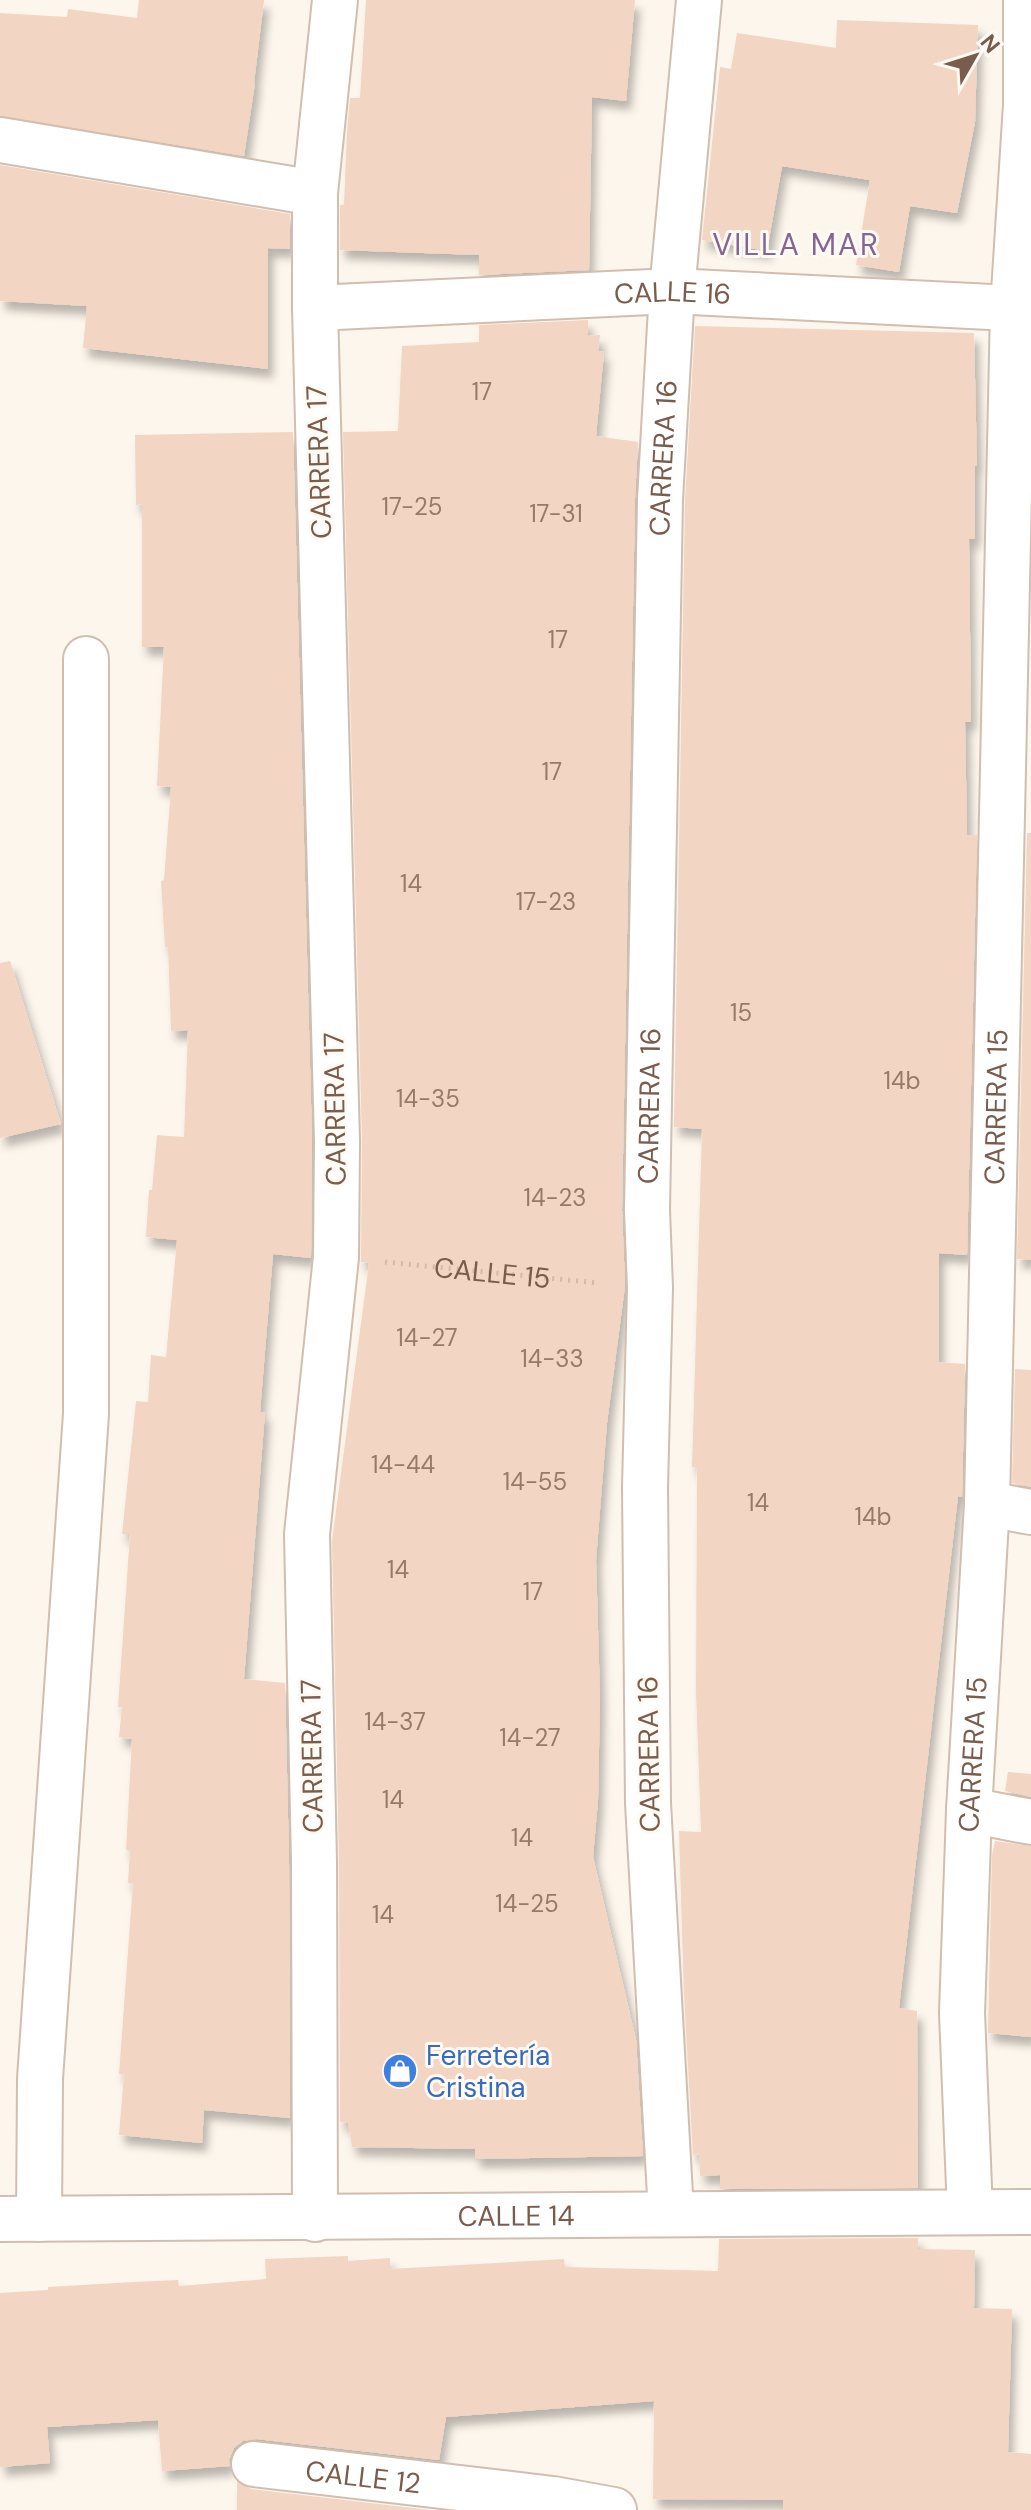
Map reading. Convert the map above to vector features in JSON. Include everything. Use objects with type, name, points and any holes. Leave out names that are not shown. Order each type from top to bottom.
[{"type":"street","name":"CARRERA 17","points":[[315,2219],[314,1862],[307,1534],[336,1257],[337,1141],[315,308],[315,193],[335,0]]},
{"type":"street","name":"CARRERA 16","points":[[671,2213],[648,1803],[645,1487],[650,1288],[647,1210],[660,499],[672,291],[699,0]]},
{"type":"street","name":"CARRERA 15","points":[[970,2212],[962,2013],[969,1810],[987,1504],[1022,308],[1026,0]]},
{"type":"street","points":[[0,140],[315,193]]},
{"type":"street","name":"CALLE 16","points":[[315,308],[672,291],[1022,308]]},
{"type":"street","points":[[20,2219],[40,2079],[86,1414],[86,659]]},
{"type":"street","points":[[987,1504],[1031,1512]]},
{"type":"street","points":[[969,1810],[1031,1822]]},
{"type":"street","name":"CALLE 14","points":[[20,2219],[1031,2212]]},
{"type":"street","name":"CALLE 12","points":[[254,2464],[553,2499],[614,2510]]},
{"type":"path","name":"CALLE 15","points":[[336,1257],[650,1288]]},
{"type":"building","points":[[139,0],[264,0],[244,156],[0,116],[0,13],[67,17],[68,9],[137,18]]},
{"type":"building","points":[[366,0],[635,0],[626,101],[592,97],[589,270],[479,275],[479,255],[340,250],[340,205],[344,205],[350,98],[360,98]]},
{"type":"building","points":[[837,20],[978,25],[975,122],[957,213],[910,206],[899,272],[856,265],[870,180],[782,166],[767,251],[702,240],[720,67],[731,69],[737,33],[836,48]]},
{"type":"building","points":[[0,165],[290,214],[290,249],[268,248],[268,369],[83,348],[87,306],[0,301]]},
{"type":"building","points":[[588,320],[588,336],[600,335],[598,351],[604,352],[596,436],[638,442],[622,1210],[625,1286],[607,1423],[596,1560],[600,1698],[598,1800],[593,1857],[636,2040],[643,2156],[475,2159],[475,2149],[352,2147],[348,2123],[340,2122],[339,1861],[332,1541],[369,1263],[361,1262],[362,1140],[343,432],[398,431],[402,346],[479,342],[479,325]]},
{"type":"building","points":[[695,326],[974,333],[977,466],[975,539],[969,539],[971,722],[965,722],[967,835],[977,835],[967,1255],[939,1253],[939,1362],[965,1364],[962,1497],[958,1496],[899,2008],[917,2011],[918,2188],[720,2189],[720,2175],[700,2176],[699,2154],[693,2155],[679,1831],[701,1832],[696,1690],[697,1467],[692,1467],[702,1129],[674,1127],[685,500]]},
{"type":"building","points":[[293,432],[312,1141],[311,1258],[273,1254],[260,1412],[265,1412],[244,1679],[285,1683],[290,2118],[204,2110],[202,2143],[119,2135],[124,2075],[119,2074],[133,1883],[128,1883],[130,1851],[126,1850],[132,1739],[119,1737],[122,1707],[118,1707],[130,1534],[122,1534],[136,1401],[148,1402],[151,1355],[166,1357],[177,1240],[146,1237],[149,1190],[152,1190],[157,1135],[184,1137],[188,1030],[171,1031],[168,947],[165,947],[161,881],[164,880],[171,787],[157,786],[164,647],[142,647],[142,504],[136,505],[135,435]]},
{"type":"building","points":[[1027,833],[1031,833],[1031,1260],[1017,1259]]},
{"type":"building","points":[[10,961],[61,1124],[0,1138],[0,963]]},
{"type":"building","points":[[1015,1369],[1031,1370],[1031,1487],[1012,1483]]},
{"type":"building","points":[[1008,1772],[1031,1774],[1031,1797],[1005,1791]]},
{"type":"building","points":[[995,1841],[1031,1846],[1031,2037],[988,2033],[992,1855]]},
{"type":"building","points":[[918,2238],[918,2249],[975,2250],[974,2308],[1012,2309],[1008,2452],[1031,2454],[1031,2510],[783,2510],[783,2500],[653,2499],[654,2401],[446,2417],[439,2460],[256,2439],[243,2441],[234,2448],[230,2466],[162,2471],[158,2420],[47,2427],[50,2463],[0,2467],[0,2293],[133,2282],[178,2280],[179,2286],[266,2279],[265,2259],[348,2256],[348,2261],[390,2258],[390,2269],[564,2259],[565,2267],[718,2271],[719,2239]]},
{"type":"building","points":[[237,2481],[251,2489],[430,2510],[237,2510]]},
{"type":"place","name":"Ferretería Cristina","points":[[400,2071]]},
{"type":"district","name":"VILLA MAR","points":[[796,244]]}]
